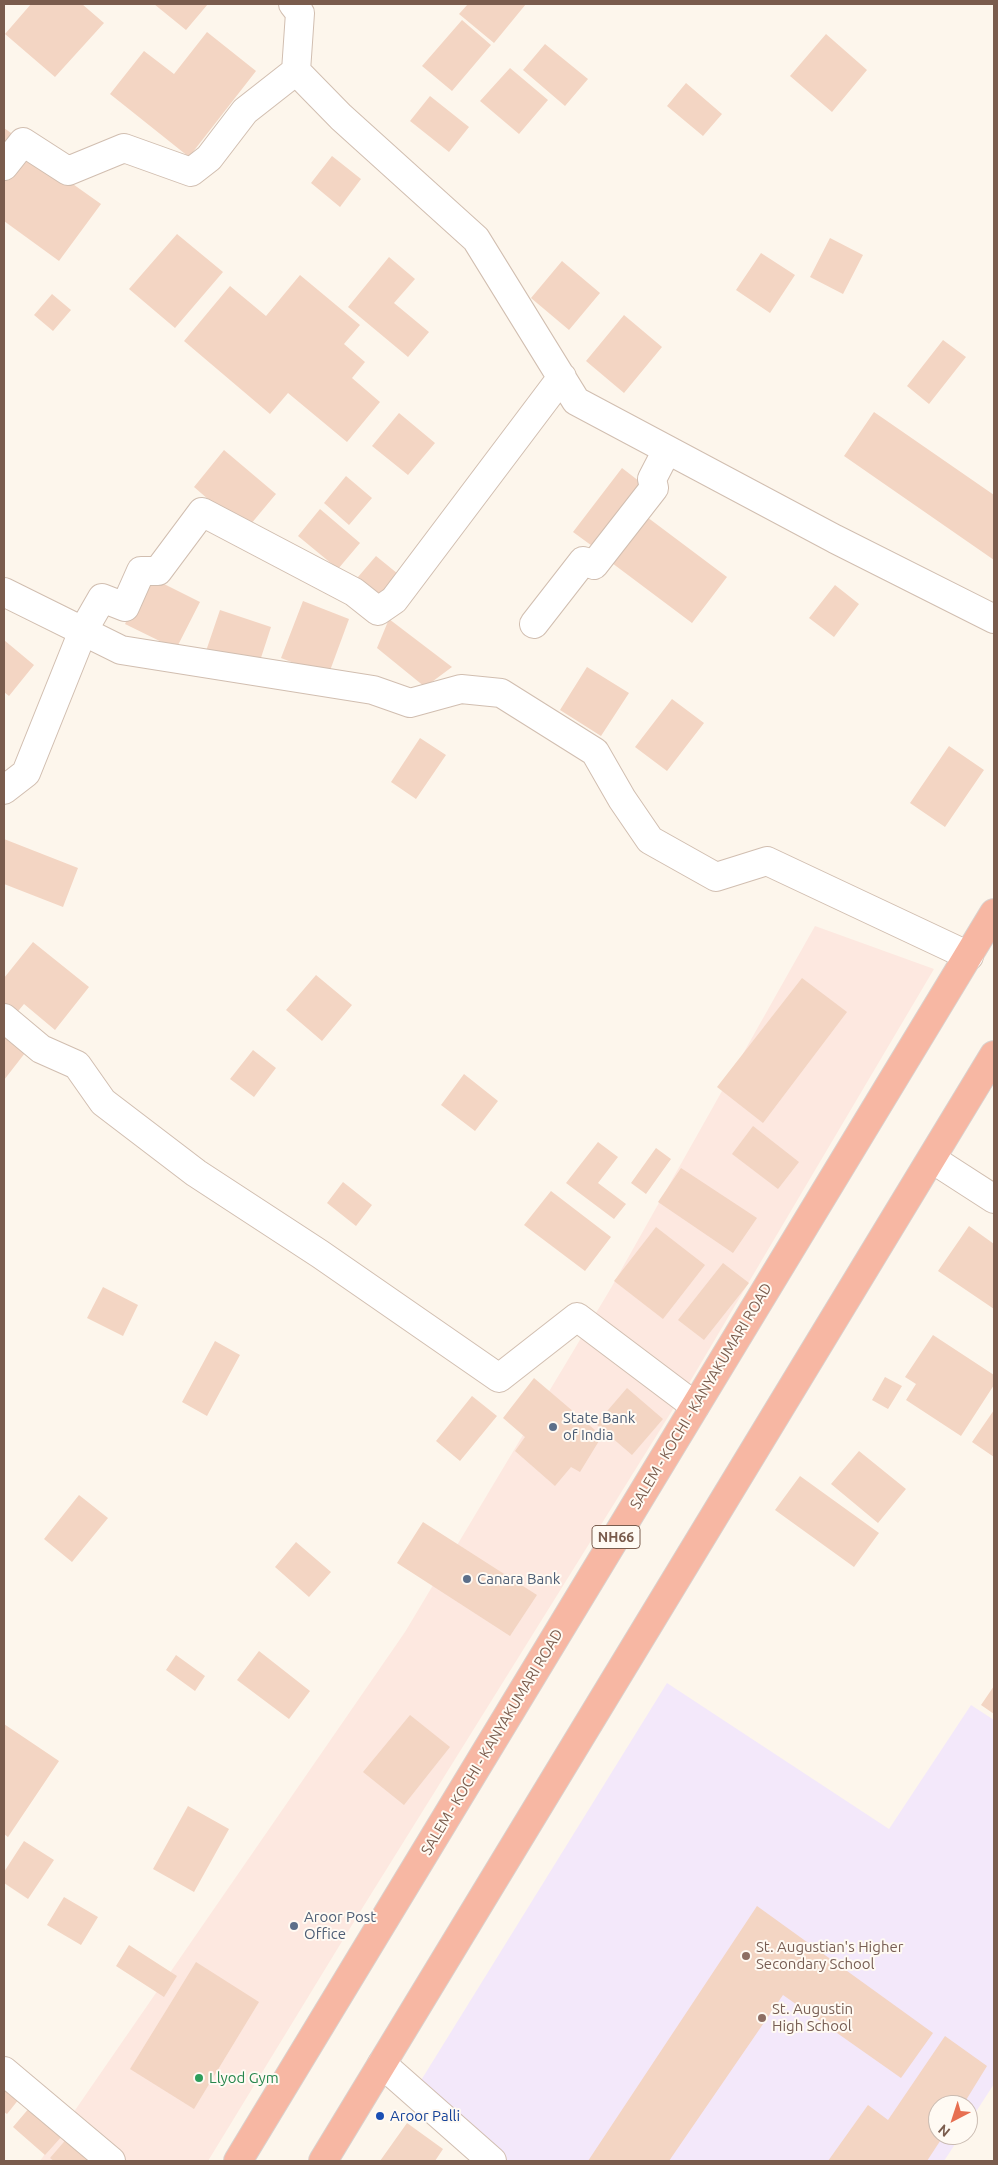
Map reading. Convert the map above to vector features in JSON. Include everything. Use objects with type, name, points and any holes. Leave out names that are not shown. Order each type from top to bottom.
[{"type":"highway","name":"SALEM - KOCHI - KANYAKUMARI ROAD","points":[[238,2161],[994,914]]},
{"type":"highway","points":[[322,2161],[994,1055]]},
{"type":"street","points":[[292,4],[300,13],[296,71],[341,118],[476,239],[576,400],[835,539],[994,619]]},
{"type":"street","points":[[4,166],[23,142],[68,171],[124,148],[191,172],[209,158],[245,111],[296,71]]},
{"type":"street","points":[[4,790],[26,772],[83,631],[102,598],[125,607],[142,571],[158,571],[202,512],[354,592],[378,611],[394,600],[562,377]]},
{"type":"street","points":[[534,624],[583,561],[594,565],[654,488],[652,479],[667,450]]},
{"type":"street","points":[[4,592],[121,650],[373,690],[410,703],[461,689],[500,693],[595,752],[622,799],[650,840],[716,877],[767,861],[968,956]]},
{"type":"street","points":[[4,1018],[41,1049],[77,1065],[103,1102],[196,1173],[320,1254],[499,1378],[577,1317],[695,1406]]},
{"type":"street","points":[[932,1159],[994,1199]]},
{"type":"street","points":[[382,2064],[492,2161]]},
{"type":"street","points":[[4,2071],[111,2161]]},
{"type":"shaded area","points":[[815,926],[934,969],[688,1385],[363,1907],[208,2161],[40,2161],[405,1632],[611,1288]]},
{"type":"shaded area","name":"St. Augustian's Higher Secondary School","points":[[667,1683],[889,1829],[971,1705],[994,1720],[994,2084],[978,2109],[978,2095],[928,2095],[928,2145],[954,2145],[944,2161],[482,2161],[407,2103]]},
{"type":"building","points":[[31,4],[82,4],[104,23],[55,77],[5,34]]},
{"type":"building","points":[[154,4],[208,4],[186,30]]},
{"type":"building","points":[[468,4],[526,4],[494,43],[459,14]]},
{"type":"building","points":[[462,20],[491,45],[452,91],[422,66]]},
{"type":"building","points":[[207,32],[256,71],[189,157],[110,94],[144,51],[174,74]]},
{"type":"building","points":[[826,34],[867,70],[832,112],[790,76]]},
{"type":"building","points":[[545,44],[588,79],[565,106],[523,70]]},
{"type":"building","points":[[510,68],[548,100],[519,134],[480,101]]},
{"type":"building","points":[[686,83],[722,114],[703,136],[667,106]]},
{"type":"building","points":[[430,96],[469,127],[449,152],[410,121]]},
{"type":"building","points":[[4,128],[14,135],[4,150]]},
{"type":"building","points":[[22,148],[101,204],[59,261],[4,221],[4,174]]},
{"type":"building","points":[[332,156],[361,179],[340,207],[311,183]]},
{"type":"building","points":[[177,234],[223,272],[175,328],[129,289]]},
{"type":"building","points":[[830,238],[863,255],[843,294],[810,277]]},
{"type":"building","points":[[761,253],[795,275],[770,313],[736,290]]},
{"type":"building","points":[[389,257],[415,279],[394,303],[429,332],[408,357],[348,307]]},
{"type":"building","points":[[562,261],[600,293],[569,330],[531,298]]},
{"type":"building","points":[[300,275],[360,325],[344,344],[365,362],[352,378],[380,402],[347,442],[288,393],[270,414],[184,341],[230,286],[266,316]]},
{"type":"building","points":[[52,294],[71,310],[53,331],[34,315]]},
{"type":"building","points":[[624,315],[662,347],[624,393],[586,361]]},
{"type":"building","points":[[943,340],[966,357],[929,404],[907,386]]},
{"type":"building","points":[[874,412],[994,495],[994,560],[844,456]]},
{"type":"building","points":[[399,413],[435,443],[408,475],[372,446]]},
{"type":"building","points":[[224,450],[276,494],[245,531],[194,487]]},
{"type":"building","points":[[622,468],[648,488],[599,551],[573,532]]},
{"type":"building","points":[[346,476],[372,498],[349,525],[324,503]]},
{"type":"building","points":[[320,509],[360,543],[338,569],[298,536]]},
{"type":"building","points":[[643,514],[727,577],[692,623],[608,560]]},
{"type":"building","points":[[376,556],[403,578],[379,606],[352,584]]},
{"type":"building","points":[[148,576],[200,602],[176,649],[125,624]]},
{"type":"building","points":[[835,585],[859,604],[834,637],[809,618]]},
{"type":"building","points":[[303,601],[349,619],[328,676],[281,658]]},
{"type":"building","points":[[220,610],[271,627],[258,667],[206,651]]},
{"type":"building","points":[[389,619],[452,667],[425,687],[377,648]]},
{"type":"building","points":[[4,640],[34,665],[9,696],[4,692]]},
{"type":"building","points":[[587,667],[629,693],[601,736],[560,710]]},
{"type":"building","points":[[672,699],[704,723],[667,771],[635,747]]},
{"type":"building","points":[[420,738],[446,755],[416,799],[391,782]]},
{"type":"building","points":[[949,746],[984,770],[945,827],[910,803]]},
{"type":"building","points":[[4,839],[78,868],[63,907],[4,884]]},
{"type":"building","points":[[33,942],[89,987],[55,1030],[24,1004],[10,1021],[4,1016],[4,978]]},
{"type":"building","points":[[316,975],[352,1005],[322,1041],[286,1010]]},
{"type":"building","points":[[802,978],[847,1012],[763,1123],[717,1087]]},
{"type":"building","points":[[4,1022],[32,1044],[4,1080]]},
{"type":"building","points":[[253,1050],[276,1068],[254,1097],[230,1079]]},
{"type":"building","points":[[464,1074],[498,1101],[475,1131],[441,1105]]},
{"type":"building","points":[[753,1126],[799,1162],[778,1189],[732,1154]]},
{"type":"building","points":[[598,1142],[618,1157],[598,1183],[626,1204],[614,1219],[566,1183]]},
{"type":"building","points":[[656,1148],[671,1159],[646,1194],[631,1183]]},
{"type":"building","points":[[681,1168],[757,1218],[733,1253],[658,1202]]},
{"type":"building","points":[[343,1182],[372,1205],[356,1226],[327,1203]]},
{"type":"building","points":[[551,1191],[611,1237],[585,1271],[524,1225]]},
{"type":"building","points":[[969,1226],[994,1244],[994,1309],[938,1271]]},
{"type":"building","points":[[656,1227],[705,1265],[663,1319],[614,1281]]},
{"type":"building","points":[[723,1263],[749,1283],[704,1340],[678,1320]]},
{"type":"building","points":[[103,1287],[138,1305],[123,1336],[87,1318]]},
{"type":"building","points":[[933,1335],[994,1375],[994,1385],[961,1436],[906,1400],[916,1384],[905,1377]]},
{"type":"building","points":[[215,1341],[240,1355],[207,1416],[182,1402]]},
{"type":"building","points":[[885,1377],[902,1386],[888,1409],[872,1400]]},
{"type":"building","name":"State Bank of India","points":[[534,1378],[602,1436],[580,1472],[571,1467],[555,1486],[515,1451],[525,1437],[503,1418]]},
{"type":"building","points":[[627,1388],[663,1419],[632,1455],[596,1424]]},
{"type":"building","points":[[472,1396],[497,1416],[460,1461],[436,1441]]},
{"type":"building","points":[[994,1410],[994,1457],[972,1442]]},
{"type":"building","points":[[859,1451],[906,1489],[878,1523],[831,1484]]},
{"type":"building","points":[[800,1476],[879,1533],[854,1567],[775,1510]]},
{"type":"building","points":[[79,1495],[108,1518],[72,1562],[44,1539]]},
{"type":"building","name":"Canara Bank","points":[[423,1522],[537,1595],[510,1636],[397,1563]]},
{"type":"building","points":[[296,1542],[331,1572],[309,1597],[275,1567]]},
{"type":"building","points":[[259,1651],[310,1691],[289,1719],[237,1680]]},
{"type":"building","points":[[176,1655],[205,1676],[195,1691],[166,1670]]},
{"type":"building","points":[[994,1686],[994,1714],[981,1705]]},
{"type":"building","points":[[410,1715],[450,1747],[404,1805],[363,1772]]},
{"type":"building","points":[[4,1724],[59,1761],[8,1837],[4,1834]]},
{"type":"building","points":[[188,1806],[229,1829],[194,1892],[153,1869]]},
{"type":"building","points":[[24,1841],[54,1860],[28,1899],[4,1883],[4,1872]]},
{"type":"building","points":[[64,1897],[98,1917],[81,1945],[47,1925]]},
{"type":"building","points":[[757,1906],[933,2033],[901,2078],[783,1995],[669,2161],[588,2161]]},
{"type":"building","points":[[129,1945],[177,1976],[164,1997],[116,1966]]},
{"type":"building","points":[[196,1962],[259,2002],[194,2109],[130,2069]]},
{"type":"building","points":[[945,2036],[987,2066],[969,2095],[928,2095],[928,2145],[937,2145],[927,2161],[828,2161],[868,2105],[888,2120]]},
{"type":"building","points":[[4,2086],[19,2099],[7,2114],[4,2112]]},
{"type":"building","points":[[30,2107],[63,2135],[45,2155],[13,2127]]},
{"type":"building","points":[[407,2123],[443,2149],[435,2161],[380,2161]]},
{"type":"building","points":[[69,2136],[98,2161],[54,2161],[50,2158]]},
{"type":"place","name":"State Bank of India","points":[[553,1427]]},
{"type":"place","name":"Canara Bank","points":[[467,1579]]},
{"type":"place","name":"Aroor Post Office","points":[[294,1926]]},
{"type":"place","name":"St. Augustian's Higher Secondary School","points":[[746,1956]]},
{"type":"place","name":"St. Augustin High School","points":[[762,2018]]},
{"type":"place","name":"Llyod Gym","points":[[199,2078]]},
{"type":"place","name":"Aroor Palli","points":[[380,2116]]}]
